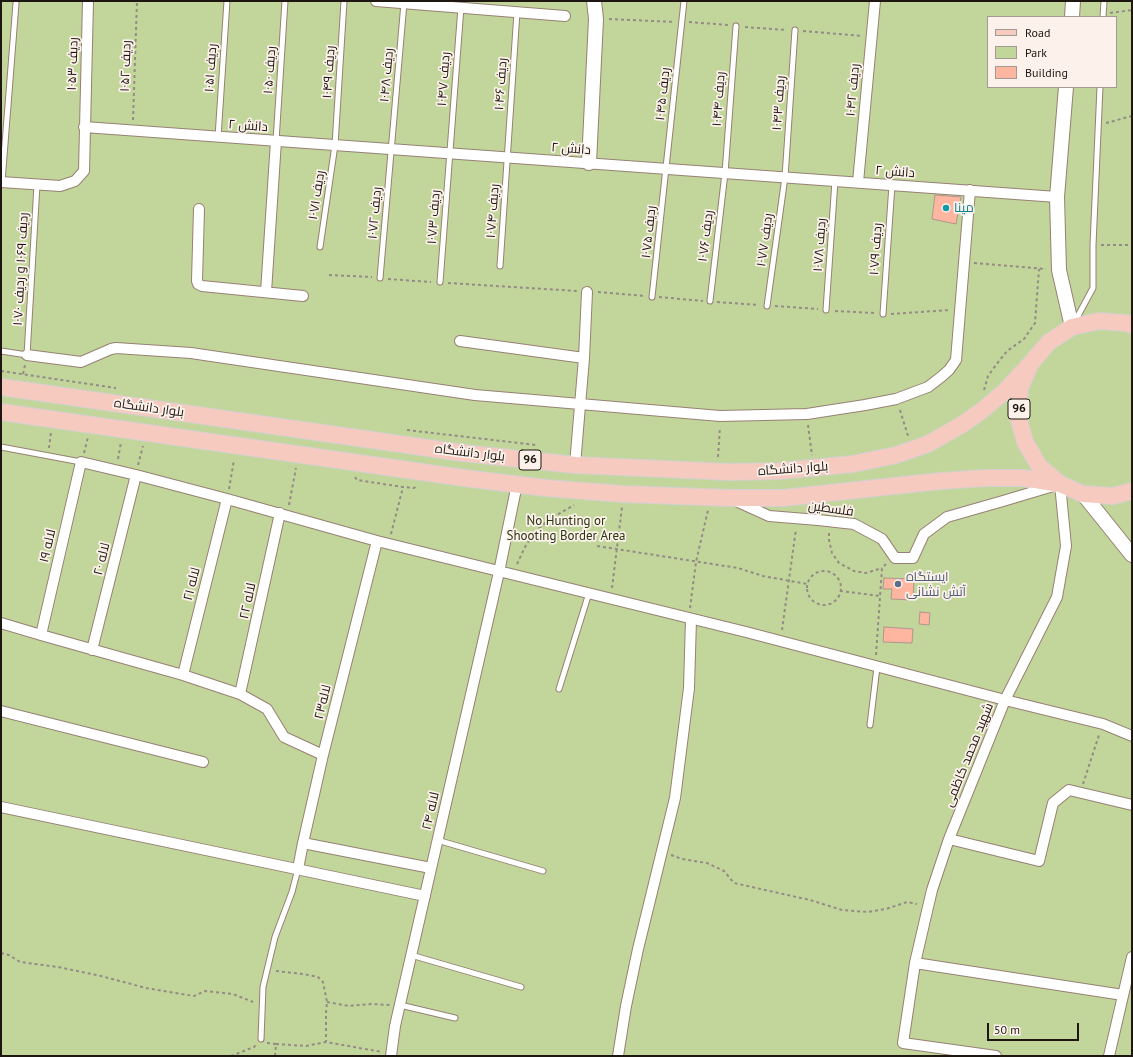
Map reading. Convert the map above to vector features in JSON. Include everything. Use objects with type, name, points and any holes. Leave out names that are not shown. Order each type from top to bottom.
[{"type":"main road","name":"96","points":[[1132,325],[1126,323],[1099,321],[1072,327],[1049,342],[1031,363],[1020,388],[1018,416],[1025,442],[1039,466],[1060,484],[1084,494],[1113,496],[1132,491]]},
{"type":"main road","name":"بلوار دانشگاه","points":[[1,387],[463,453],[575,465],[716,472],[780,471],[853,464],[896,455],[928,444],[963,424],[984,409],[1031,363]]},
{"type":"main road","name":"بلوار دانشگاه","points":[[1,412],[464,478],[546,488],[623,494],[730,498],[783,498],[940,481],[986,478],[1023,478],[1060,484]]},
{"type":"street","name":"ردیف ۱۰۵۳","points":[[2,182],[60,186],[75,181],[84,171],[88,1]]},
{"type":"street","points":[[376,1],[565,16]]},
{"type":"street","points":[[589,163],[596,18],[594,1]]},
{"type":"street","name":"ردیف ۱۰۴۲","points":[[858,182],[875,1]]},
{"type":"street","points":[[1072,16],[1073,1]]},
{"type":"street","points":[[1066,88],[1057,197],[1059,270],[1072,327]]},
{"type":"street","name":"دانش ۲","points":[[84,127],[1057,197]]},
{"type":"street","points":[[266,292],[276,141]]},
{"type":"street","points":[[27,356],[81,362],[116,348],[191,353],[475,395],[720,416],[807,414],[865,405],[896,399],[928,387],[949,370],[956,360],[970,190]]},
{"type":"street","points":[[199,209],[198,284],[202,286],[303,296]]},
{"type":"street","points":[[575,465],[581,404],[587,292]]},
{"type":"street","points":[[460,341],[584,358]]},
{"type":"street","points":[[81,462],[284,514],[388,544],[781,641],[1005,700],[1103,724],[1132,736]]},
{"type":"street","name":"لاله ۱۹","points":[[41,635],[81,462]]},
{"type":"street","name":"لاله ۲۰","points":[[92,650],[136,475]]},
{"type":"street","name":"لاله ۲۴","points":[[391,1055],[395,1026],[499,572],[517,484]]},
{"type":"street","points":[[894,558],[913,558],[924,534],[947,517],[1060,484]]},
{"type":"street","name":"شهید محمد کاظمی","points":[[996,1056],[903,1043],[915,963],[932,890],[949,839],[1005,700],[1057,597],[1066,546],[1060,484]]},
{"type":"street","points":[[1084,494],[1132,555]]},
{"type":"street","name":"فلسطین","points":[[730,498],[769,516],[854,524],[882,539],[894,558]]},
{"type":"street","name":"لاله ۲۱","points":[[183,675],[227,499]]},
{"type":"street","name":"لاله ۲۲","points":[[240,694],[284,514]]},
{"type":"street","name":"لاله۲۳","points":[[298,870],[323,755],[377,541]]},
{"type":"street","points":[[618,1056],[626,1006],[649,900],[676,798],[689,688],[691,619]]},
{"type":"street","points":[[1,623],[183,675],[240,694],[267,709],[284,737],[323,755]]},
{"type":"street","points":[[1,711],[203,762]]},
{"type":"street","points":[[949,839],[1039,862],[1053,803],[1069,790],[1132,804]]},
{"type":"street","points":[[1,807],[425,896]]},
{"type":"street","points":[[303,843],[431,868]]},
{"type":"street","points":[[1109,1056],[1132,956]]},
{"type":"street","points":[[915,963],[1123,995]]},
{"type":"lane","name":"ردیف ۱۰۵۱","points":[[218,137],[227,1]]},
{"type":"lane","name":"ردیف ۱۰۵۰","points":[[276,141],[285,1]]},
{"type":"lane","name":"ردیف ۱۰۴۹","points":[[335,145],[344,1]]},
{"type":"lane","name":"ردیف ۱۰۴۵","points":[[667,169],[684,1]]},
{"type":"lane","points":[[1103,16],[1104,1]]},
{"type":"lane","points":[[2,182],[16,3]]},
{"type":"lane","name":"ردیف ۱۰۴۸","points":[[392,149],[404,3]]},
{"type":"lane","name":"ردیف ۱۰۴۷","points":[[450,153],[461,7]]},
{"type":"lane","name":"ردیف ۱۰۴۶","points":[[508,158],[517,12]]},
{"type":"lane","name":"ردیف ۱۰۴۴","points":[[725,173],[736,26]]},
{"type":"lane","name":"ردیف ۱۰۴۳","points":[[785,177],[795,30]]},
{"type":"lane","points":[[1072,327],[1093,288],[1093,245],[1100,88]]},
{"type":"lane","name":"ردیف ۱۰۷۱","points":[[320,248],[335,145]]},
{"type":"lane","name":"ردیف ۱۰۷۲","points":[[380,278],[392,149]]},
{"type":"lane","name":"ردیف ۱۰۷۳","points":[[440,282],[450,153]]},
{"type":"lane","name":"ردیف ۱۰۷۴","points":[[500,266],[508,158]]},
{"type":"lane","name":"ردیف ۱۰۷۵","points":[[652,297],[667,169]]},
{"type":"lane","name":"ردیف ۱۰۷۶","points":[[710,301],[725,173]]},
{"type":"lane","name":"ردیف ۱۰۷۷","points":[[767,306],[785,177]]},
{"type":"lane","name":"ردیف ۱۰۷۸","points":[[826,310],[835,181]]},
{"type":"lane","name":"ردیف ۱۰۶۹ و ردیف ۱۰۷۰","points":[[27,356],[37,185]]},
{"type":"lane","name":"ردیف ۱۰۷۹","points":[[883,314],[892,185]]},
{"type":"lane","points":[[1,352],[27,356]]},
{"type":"lane","points":[[1,448],[81,462]]},
{"type":"lane","points":[[558,689],[589,593]]},
{"type":"lane","points":[[870,725],[877,666]]},
{"type":"lane","points":[[438,840],[543,872]]},
{"type":"lane","points":[[261,1039],[263,987],[275,937],[292,892],[298,870]]},
{"type":"lane","points":[[411,955],[521,987]]},
{"type":"lane","points":[[400,1005],[455,1018]]},
{"type":"path","name":"ردیف ۱۰۵۲","points":[[133,131],[137,1]]},
{"type":"path","points":[[1103,16],[1132,10]]},
{"type":"path","points":[[1098,126],[1132,116]]},
{"type":"path","points":[[1093,245],[1132,245]]},
{"type":"path","points":[[964,262],[1059,270]]},
{"type":"path","points":[[983,393],[988,376],[1007,351],[1024,339],[1035,323],[1040,269]]},
{"type":"path","points":[[329,275],[587,292]]},
{"type":"path","points":[[23,374],[27,356]]},
{"type":"path","points":[[1,371],[117,388]]},
{"type":"path","points":[[896,399],[909,439]]},
{"type":"path","points":[[807,414],[812,456]]},
{"type":"path","points":[[716,472],[720,416]]},
{"type":"path","points":[[48,456],[53,419]]},
{"type":"path","points":[[81,462],[92,425]]},
{"type":"path","points":[[406,429],[538,446]]},
{"type":"path","points":[[136,475],[146,433]]},
{"type":"path","points":[[116,470],[121,442]]},
{"type":"path","points":[[227,499],[235,458],[242,446]]},
{"type":"path","points":[[284,514],[296,467]]},
{"type":"path","points":[[388,544],[403,486]]},
{"type":"path","points":[[611,599],[623,494]]},
{"type":"path","points":[[691,619],[690,606],[696,562],[711,497]]},
{"type":"path","points":[[515,575],[517,563],[524,547],[534,533],[548,520],[576,503]]},
{"type":"path","points":[[781,641],[798,518]]},
{"type":"path","points":[[830,521],[829,540],[832,553],[839,563],[854,571],[866,573],[882,568],[894,558]]},
{"type":"path","points":[[597,546],[738,568],[763,576],[807,584]]},
{"type":"path","points":[[877,666],[875,654],[882,568]]},
{"type":"path","points":[[824,571],[833,573],[839,580],[841,588],[840,591],[838,597],[832,603],[823,605],[814,602],[808,596],[806,588],[809,579],[816,573],[824,571]]},
{"type":"path","points":[[840,591],[880,596]]},
{"type":"path","points":[[1080,792],[1103,724]]},
{"type":"path","points":[[663,851],[682,858],[707,863],[724,871],[734,882],[810,900],[842,910],[868,912],[886,909],[907,902],[928,907]]},
{"type":"path","points":[[1,953],[9,955],[20,962],[58,967],[101,976],[146,988],[194,996],[206,991],[233,994],[262,1006]]},
{"type":"path","points":[[267,970],[318,977],[323,982],[327,1002],[326,1042]]},
{"type":"path","points":[[327,1002],[349,1006],[371,1004],[400,1005]]},
{"type":"path","points":[[276,1044],[306,1046],[326,1042],[391,1055]]},
{"type":"green space","name":"No Hunting or Shooting Border Area","points":[[1,1],[1132,1],[1132,1056],[1,1056]]},
{"type":"building","name":"مینا","points":[[935,195],[961,197],[956,224],[932,219]]},
{"type":"building","name":"ایستگاه آتش نشانی","points":[[884,578],[914,579],[913,600],[891,599],[892,589],[883,589]]},
{"type":"building","points":[[920,612],[930,613],[929,625],[919,624]]},
{"type":"building","points":[[884,627],[913,629],[912,643],[883,642]]},
{"type":"place","name":"مینا","points":[[946,208]]},
{"type":"place","name":"ایستگاه آتش نشانی","points":[[898,584]]}]
